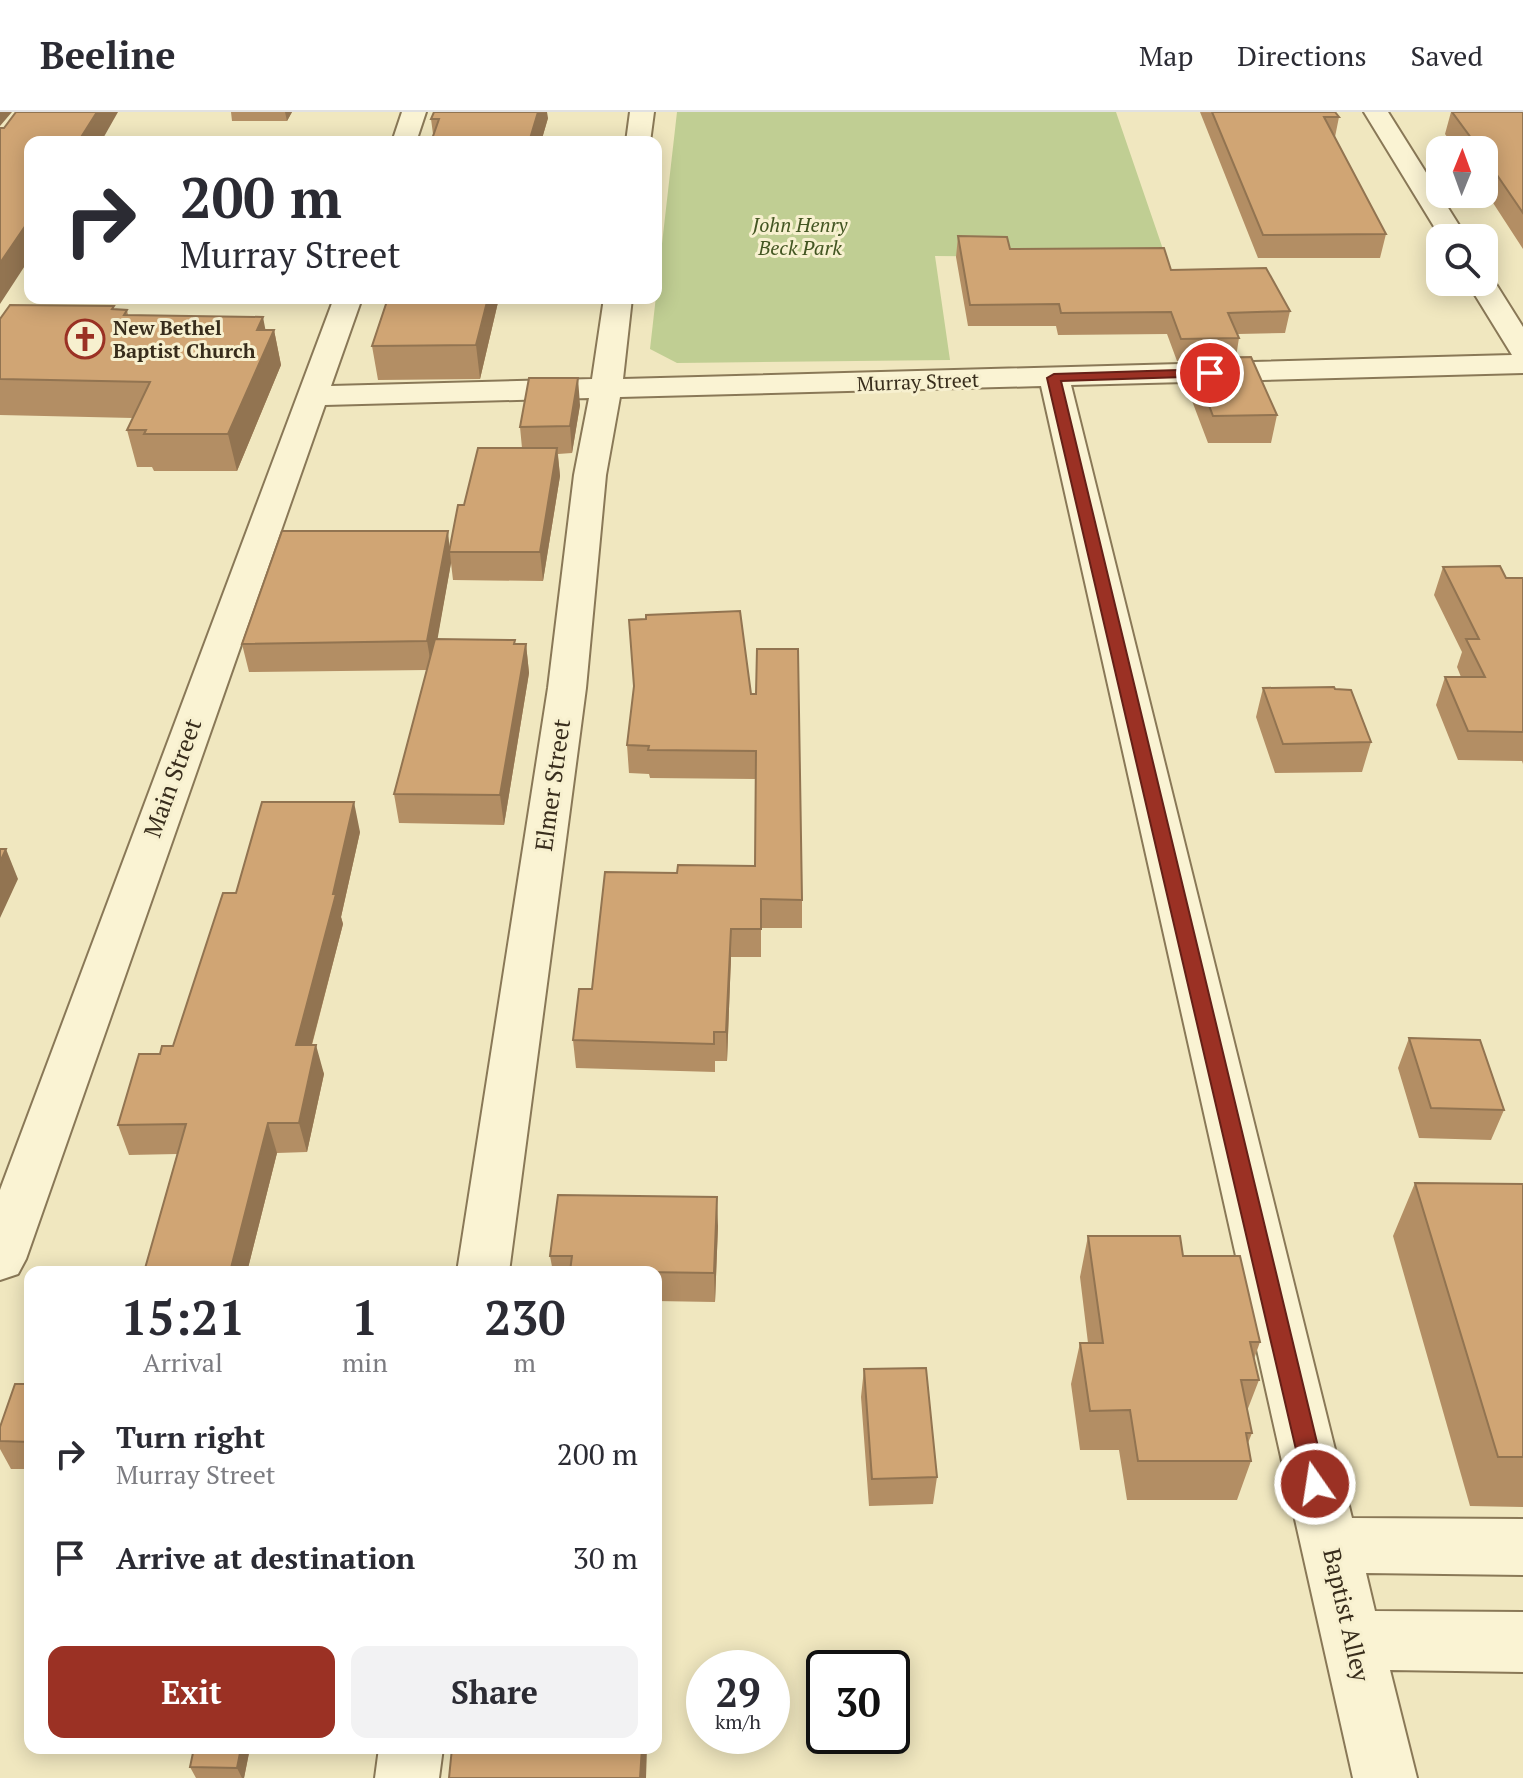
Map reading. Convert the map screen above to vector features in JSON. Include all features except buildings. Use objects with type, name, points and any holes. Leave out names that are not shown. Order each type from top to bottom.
[{"type":"street","points":[[406,136],[414,112]]},
{"type":"street","points":[[639,136],[642,112]]},
{"type":"street","points":[[1376,112],[1445,224]]},
{"type":"street","points":[[1490,296],[1523,350]]},
{"type":"street","name":"Main Street","points":[[0,1259],[346,304]]},
{"type":"street","name":"Elmer Street","points":[[484,1266],[567,688],[590,475],[606,391],[617,304]]},
{"type":"street","name":"Murray Street","points":[[313,396],[606,391],[1523,364]]},
{"type":"street","name":"Baptist Alley","points":[[1054,378],[1385,1778]]},
{"type":"street","points":[[1330,1545],[1523,1547]]},
{"type":"street","points":[[1352,1640],[1523,1642]]},
{"type":"street","points":[[407,1778],[410,1754]]},
{"type":"green space","name":"John Henry Beck Park","points":[[677,112],[1116,112],[1166,258],[935,256],[950,360],[677,363],[650,349],[655,304],[662,304],[662,244]]},
{"type":"place","name":"New Bethel Baptist Church","points":[[85,339]]},
{"type":"route","points":[[1210,373],[1054,378],[1315,1484]]}]
